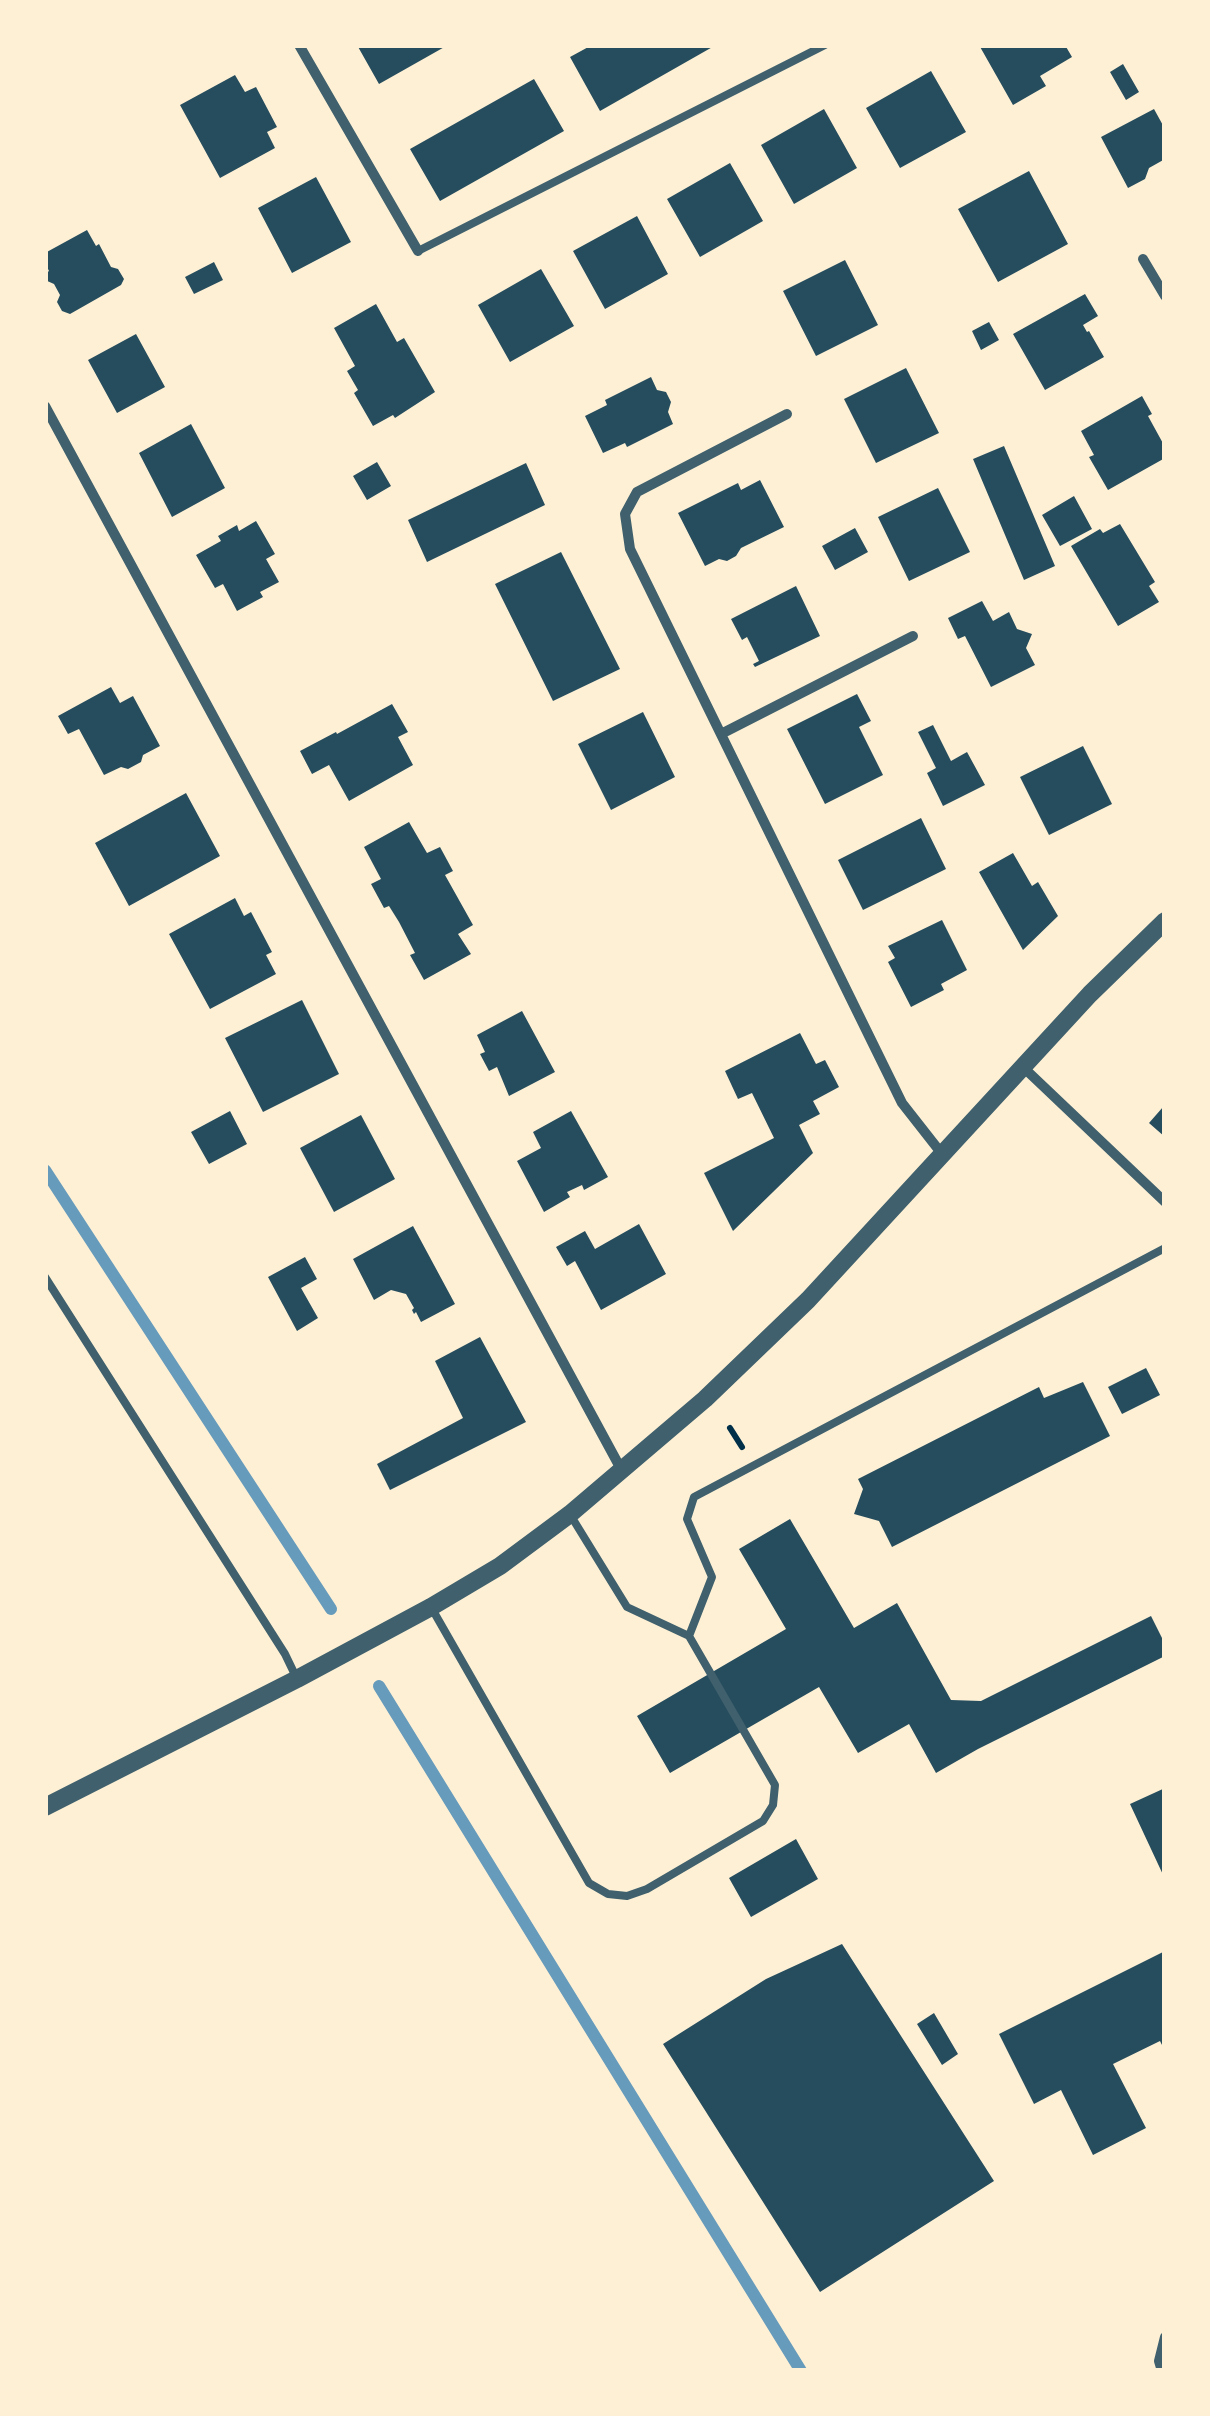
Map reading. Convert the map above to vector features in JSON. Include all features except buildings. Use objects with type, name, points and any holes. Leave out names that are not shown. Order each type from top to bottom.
[{"type":"street","points":[[300,45],[418,251]]},
{"type":"street","points":[[1143,259],[1165,296]]},
{"type":"street","points":[[45,406],[621,1469]]},
{"type":"street","points":[[786,414],[636,492],[626,514],[630,549],[902,1103],[942,1154]]},
{"type":"street","points":[[721,734],[913,636]]},
{"type":"street","points":[[45,1808],[431,1607],[500,1566],[570,1514],[704,1399],[808,1300],[1090,994],[1165,921]]},
{"type":"street","points":[[1024,1067],[1165,1202]]},
{"type":"street","points":[[1162,2371],[1159,2361],[1165,2337]]},
{"type":"lane","points":[[418,251],[826,45]]},
{"type":"lane","points":[[689,1636],[712,1577],[687,1520],[694,1496],[1165,1248]]},
{"type":"lane","points":[[45,1277],[286,1654],[298,1679]]},
{"type":"lane","points":[[431,1607],[589,1883],[608,1894],[627,1896],[647,1889],[763,1820],[773,1805],[774,1785],[689,1636],[627,1607],[570,1514]]},
{"type":"waterway","points":[[45,1170],[331,1609]]},
{"type":"waterway","points":[[379,1686],[801,2371]]}]
